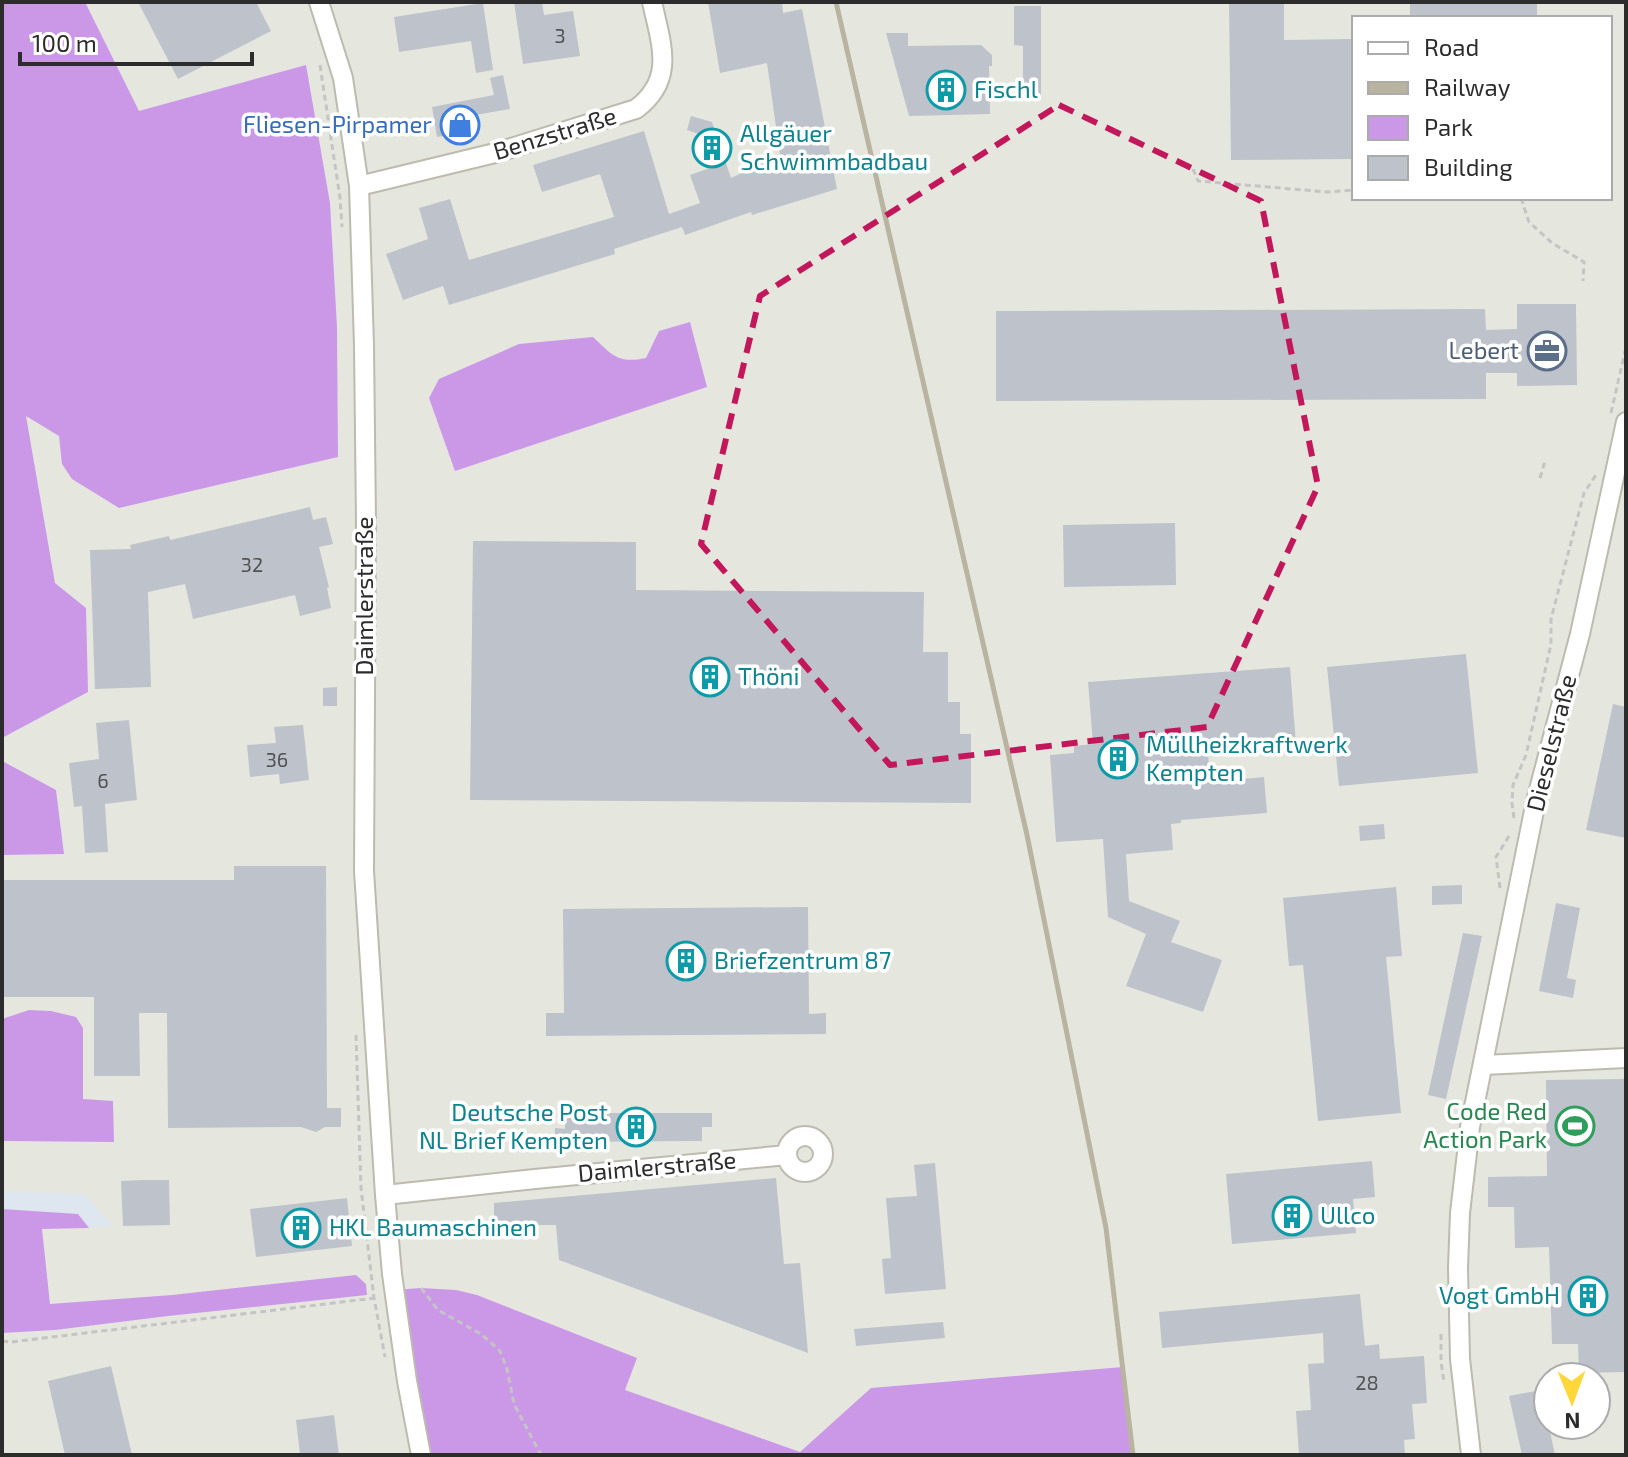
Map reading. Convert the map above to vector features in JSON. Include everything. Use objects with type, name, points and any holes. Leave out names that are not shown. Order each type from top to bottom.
[{"type":"street","name":"Daimlerstraße","points":[[319,2],[343,78],[359,186],[366,523],[364,871],[385,1195],[395,1297],[421,1455]]},
{"type":"street","name":"Benzstraße","points":[[359,186],[495,153],[636,109],[658,87],[662,69],[661,40],[652,2]]},
{"type":"street","name":"Dieselstraße","points":[[1471,1455],[1460,1359],[1458,1268],[1468,1141],[1536,801],[1580,634],[1626,422]]},
{"type":"street","points":[[1483,1065],[1626,1058]]},
{"type":"street","name":"Daimlerstraße","points":[[385,1195],[787,1155]]},
{"type":"path","points":[[1193,169],[1198,181],[1327,192],[1352,190]]},
{"type":"path","points":[[1522,200],[1529,222],[1552,243],[1584,262],[1583,281]]},
{"type":"path","points":[[1540,478],[1545,461]]},
{"type":"path","points":[[421,1288],[438,1310],[481,1334],[500,1351],[514,1404],[541,1455]]},
{"type":"path","points":[[2,1341],[395,1297]]},
{"type":"highlighted area","points":[[1059,105],[1261,201],[1318,486],[1207,727],[890,765],[701,544],[760,296]]},
{"type":"shaded area","points":[[85,2],[1626,2],[1626,1455],[2,1455],[2,1333],[55,1330],[168,1316],[172,1295],[50,1304],[42,1229],[113,1226],[84,1194],[2,1191],[2,855],[64,854],[56,790],[4,762],[2,738],[88,692],[86,608],[55,583],[25,415],[59,436],[62,464],[337,327],[330,203],[306,65],[139,111]]},
{"type":"green space","points":[[2,2],[85,2],[139,111],[306,65],[330,203],[337,327],[338,457],[119,508],[72,479],[62,464],[59,436],[26,416],[55,583],[86,608],[88,692],[2,738]]},
{"type":"green space","points":[[690,322],[707,387],[455,471],[429,398],[439,379],[519,344],[593,337],[622,359],[646,358],[659,331]]},
{"type":"green space","points":[[2,751],[4,762],[56,790],[64,854],[2,855]]},
{"type":"green space","points":[[29,1010],[76,1017],[83,1028],[83,1099],[113,1101],[114,1142],[2,1141],[2,1019]]},
{"type":"green space","points":[[2,1209],[78,1214],[89,1228],[42,1229],[50,1304],[172,1295],[356,1275],[366,1284],[367,1295],[55,1330],[2,1333]]},
{"type":"green space","points":[[421,1288],[477,1295],[637,1358],[625,1390],[800,1452],[871,1388],[1123,1367],[1133,1455],[421,1455],[394,1290]]},
{"type":"building","points":[[138,2],[256,2],[271,31],[178,79]]},
{"type":"building","points":[[514,2],[542,2],[544,15],[573,11],[580,56],[523,64]]},
{"type":"building","points":[[708,2],[782,2],[783,13],[802,9],[837,189],[752,215],[751,212],[685,235],[682,227],[614,249],[615,254],[449,305],[443,286],[403,300],[386,254],[428,239],[419,208],[450,199],[469,260],[614,217],[600,174],[542,192],[533,165],[644,131],[669,214],[700,203],[690,175],[710,168],[699,134],[687,130],[691,116],[712,122],[731,178],[780,155],[767,63],[720,73]]},
{"type":"building","points":[[1229,2],[1284,2],[1284,40],[1352,39],[1352,159],[1231,160]]},
{"type":"building","points":[[1410,2],[1537,2],[1537,16],[1410,16]]},
{"type":"building","points":[[483,3],[493,70],[476,73],[471,41],[399,52],[394,17]]},
{"type":"building","points":[[1014,6],[1041,6],[1041,96],[1023,96],[1023,46],[1014,45]]},
{"type":"building","name":"Fischl","points":[[886,33],[908,33],[908,46],[981,45],[992,55],[992,66],[989,66],[990,114],[909,116]]},
{"type":"building","points":[[503,75],[510,109],[475,115],[478,130],[437,137],[432,107],[494,95],[490,78]]},
{"type":"building","points":[[1517,304],[1576,304],[1577,385],[1517,386],[1517,373],[1486,373],[1486,399],[996,401],[996,311],[1485,309],[1486,330],[1517,329]]},
{"type":"building","points":[[310,507],[313,520],[326,517],[333,544],[319,547],[331,608],[300,616],[295,595],[193,619],[185,584],[148,592],[151,687],[95,689],[90,550],[131,549],[130,545],[169,536],[170,540]]},
{"type":"building","points":[[1175,523],[1176,585],[1064,587],[1063,525]]},
{"type":"building","name":"Thöni","points":[[473,541],[636,542],[636,590],[924,592],[923,652],[948,652],[948,702],[960,702],[960,734],[971,734],[971,803],[470,800]]},
{"type":"building","points":[[1466,654],[1478,773],[1339,786],[1327,667]]},
{"type":"building","name":"Müllheizkraftwerk Kempten","points":[[1290,667],[1296,744],[1208,751],[1210,782],[1264,777],[1267,813],[1181,820],[1181,823],[1171,824],[1173,850],[1126,854],[1129,901],[1180,921],[1171,942],[1222,960],[1203,1012],[1126,986],[1146,934],[1108,917],[1103,839],[1056,842],[1050,755],[1074,753],[1074,746],[1093,744],[1088,682]]},
{"type":"building","points":[[337,687],[337,706],[323,706],[323,688]]},
{"type":"building","points":[[1613,704],[1626,707],[1626,838],[1586,830]]},
{"type":"building","points":[[129,720],[137,800],[105,804],[108,852],[85,853],[82,806],[74,807],[69,763],[99,759],[96,723]]},
{"type":"building","points":[[303,725],[309,780],[280,784],[279,774],[250,777],[247,745],[276,743],[274,727]]},
{"type":"building","points":[[1384,824],[1385,839],[1360,841],[1359,826]]},
{"type":"building","points":[[234,866],[326,866],[327,1108],[341,1108],[341,1127],[325,1127],[316,1132],[301,1127],[168,1128],[167,1013],[139,1013],[140,1076],[94,1076],[94,997],[2,997],[2,880],[234,880]]},
{"type":"building","points":[[1462,885],[1462,904],[1432,905],[1432,886]]},
{"type":"building","points":[[1396,887],[1402,956],[1386,957],[1401,1113],[1318,1121],[1303,965],[1289,966],[1283,898]]},
{"type":"building","points":[[1556,903],[1580,908],[1567,978],[1576,980],[1573,998],[1539,991]]},
{"type":"building","name":"Briefzentrum 87","points":[[808,907],[809,1014],[826,1013],[826,1034],[546,1036],[546,1013],[564,1013],[563,909]]},
{"type":"building","points":[[1463,933],[1482,936],[1446,1099],[1428,1095]]},
{"type":"building","points":[[1626,1079],[1626,1372],[1612,1372],[1612,1361],[1579,1361],[1578,1344],[1552,1344],[1549,1247],[1515,1248],[1514,1207],[1488,1207],[1488,1177],[1547,1176],[1546,1080]]},
{"type":"building","name":"Deutsche Post NL Brief Kempten","points":[[565,1113],[712,1113],[712,1127],[702,1127],[702,1141],[555,1142],[555,1128],[565,1129]]},
{"type":"building","name":"Ullco","points":[[1372,1161],[1375,1197],[1353,1199],[1356,1233],[1232,1244],[1226,1174]]},
{"type":"building","points":[[935,1163],[946,1289],[885,1294],[882,1259],[891,1258],[886,1198],[917,1196],[914,1165]]},
{"type":"building","points":[[776,1178],[784,1264],[800,1263],[808,1353],[559,1260],[556,1225],[494,1225],[494,1203]]},
{"type":"building","points":[[169,1180],[170,1225],[123,1226],[121,1181]]},
{"type":"building","name":"HKL Baumaschinen","points":[[347,1198],[352,1246],[256,1257],[250,1209]]},
{"type":"building","points":[[1360,1294],[1365,1346],[1379,1344],[1380,1359],[1424,1356],[1427,1403],[1412,1404],[1415,1439],[1404,1440],[1405,1455],[1299,1455],[1296,1411],[1311,1410],[1308,1364],[1324,1363],[1323,1333],[1162,1348],[1159,1312]]},
{"type":"building","points":[[943,1322],[945,1338],[856,1346],[854,1329]]},
{"type":"building","points":[[111,1366],[132,1455],[65,1455],[48,1381]]},
{"type":"building","points":[[1532,1392],[1532,1441],[1552,1441],[1555,1455],[1522,1455],[1509,1396]]},
{"type":"building","points":[[334,1415],[339,1455],[300,1455],[296,1420]]},
{"type":"railway","points":[[836,2],[1027,835],[1106,1228],[1133,1455]]},
{"type":"place","name":"Fischl","points":[[946,90]]},
{"type":"place","name":"Fliesen-Pirpamer","points":[[460,125]]},
{"type":"place","name":"Allgäuer Schwimmbadbau","points":[[712,148]]},
{"type":"place","name":"Lebert","points":[[1547,351]]},
{"type":"place","name":"Thöni","points":[[710,677]]},
{"type":"place","name":"Müllheizkraftwerk Kempten","points":[[1118,759]]},
{"type":"place","name":"Briefzentrum 87","points":[[686,961]]},
{"type":"place","name":"Code Red Action Park","points":[[1575,1126]]},
{"type":"place","name":"Deutsche Post NL Brief Kempten","points":[[636,1127]]},
{"type":"place","name":"Ullco","points":[[1292,1216]]},
{"type":"place","name":"HKL Baumaschinen","points":[[301,1228]]},
{"type":"place","name":"Vogt GmbH","points":[[1588,1296]]}]
